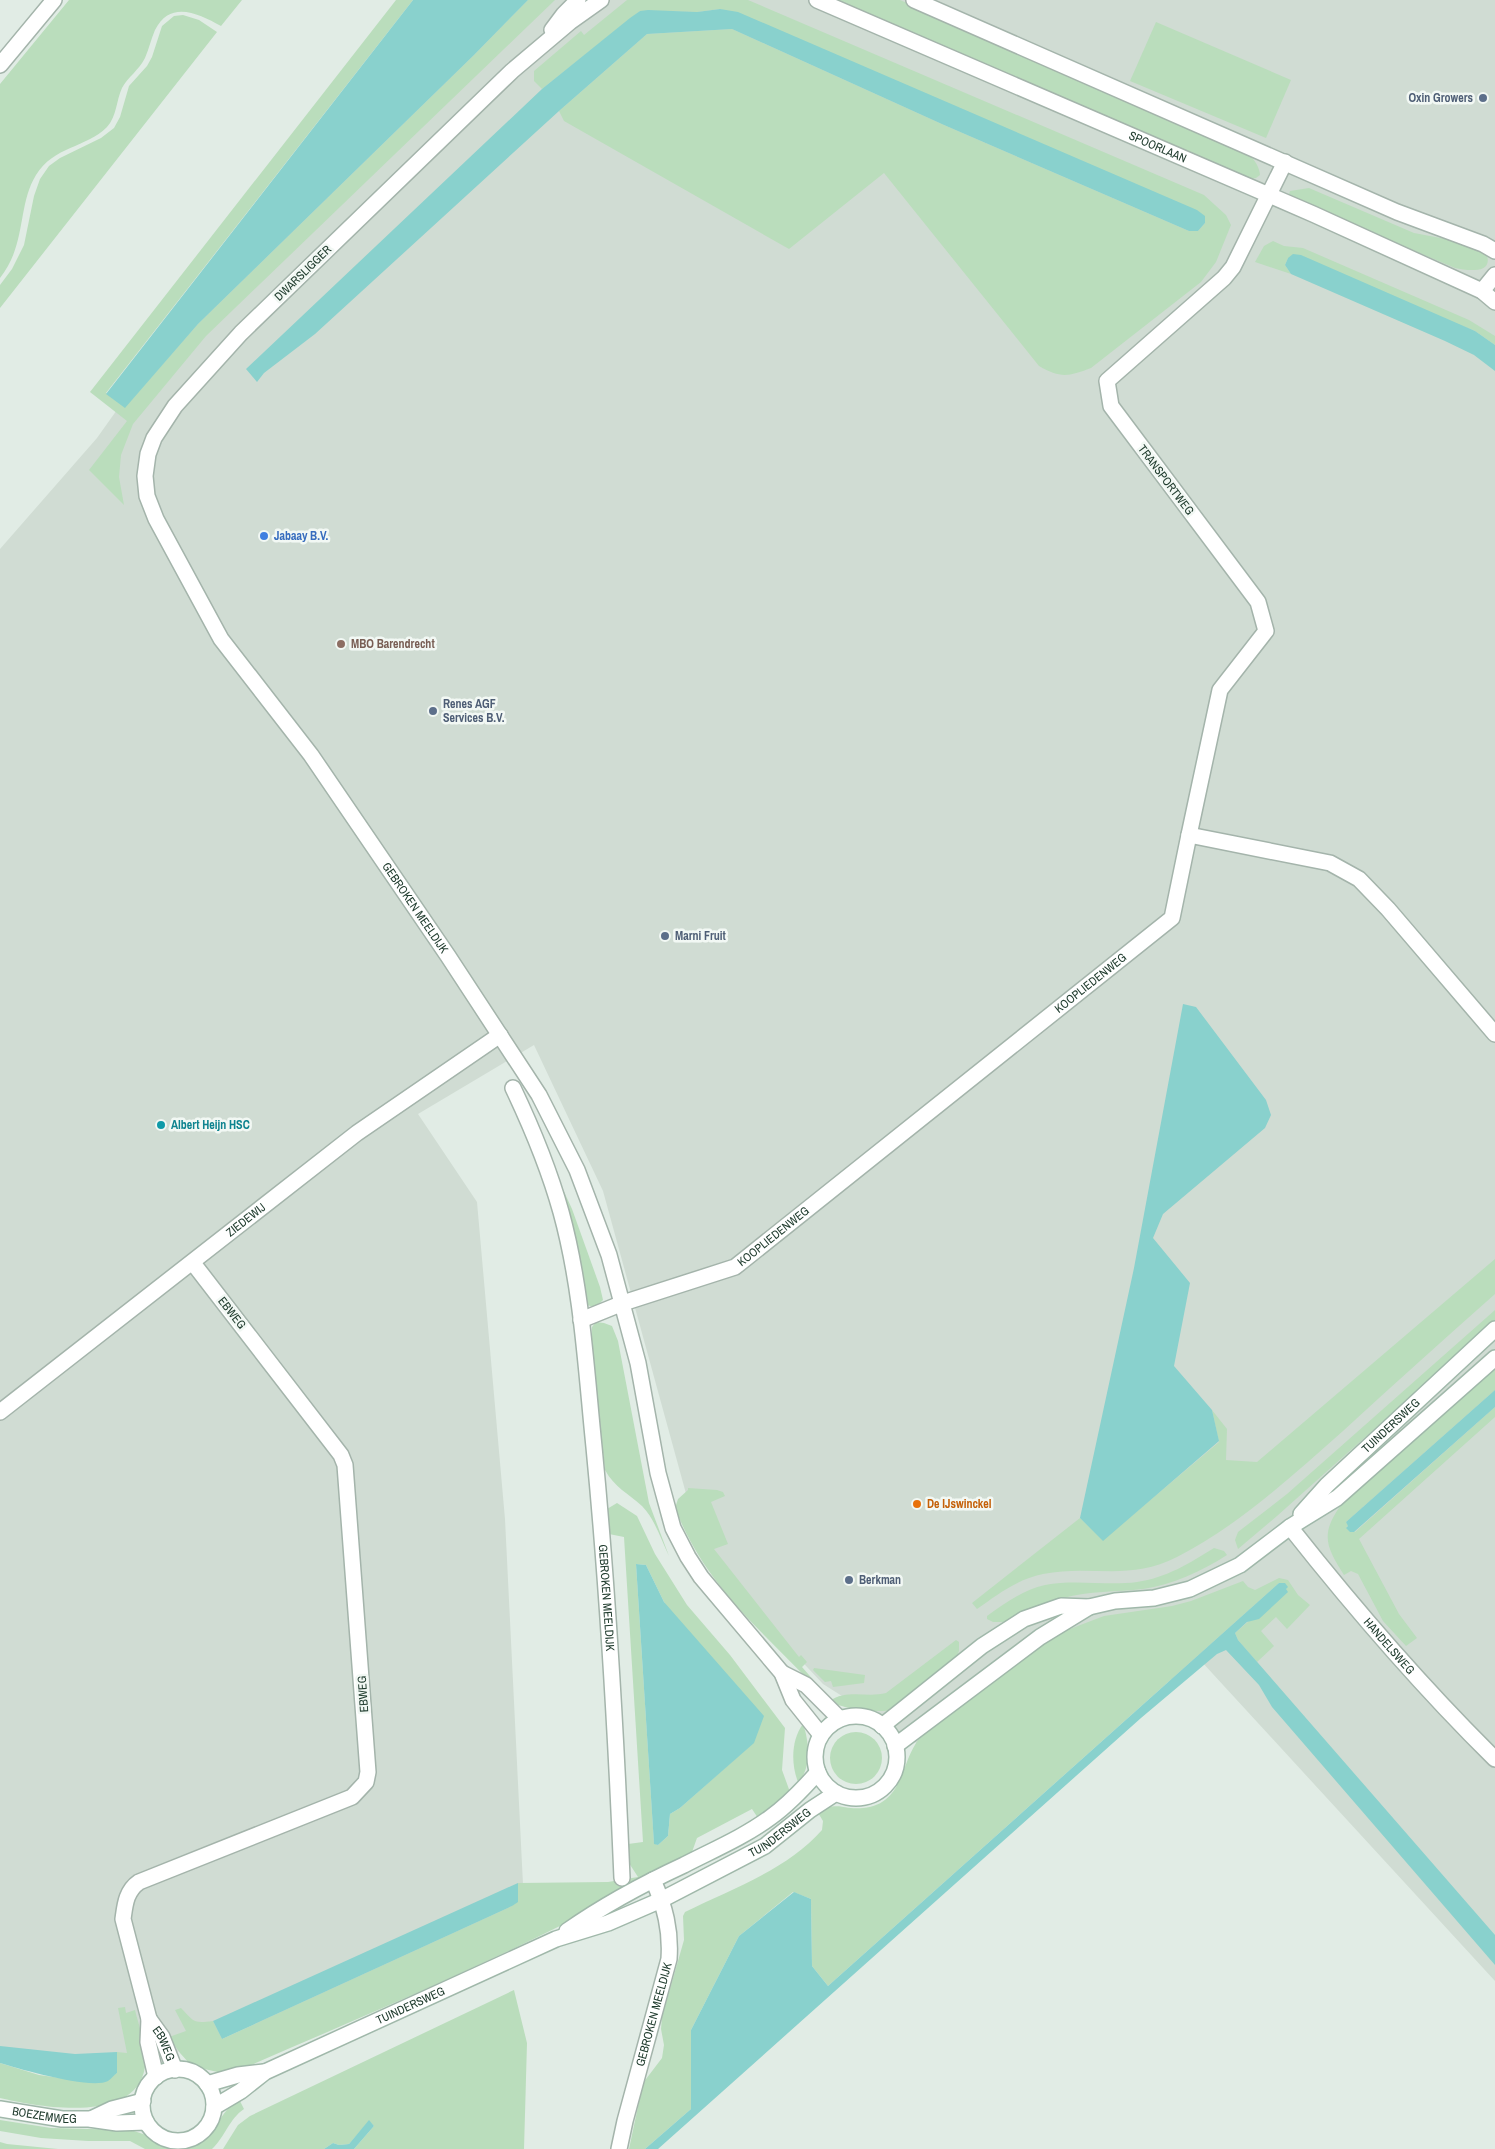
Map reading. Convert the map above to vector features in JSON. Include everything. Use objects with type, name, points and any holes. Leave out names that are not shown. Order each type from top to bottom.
[{"type":"street","points":[[0,65],[54,0]]},
{"type":"street","name":"DWARSLIGGER","points":[[539,47],[564,14],[578,0]]},
{"type":"street","name":"DWARSLIGGER","points":[[167,536],[156,519],[147,496],[144,476],[148,454],[154,438],[175,406],[240,333],[539,47],[601,0]]},
{"type":"street","name":"SPOORLAAN","points":[[817,0],[1313,214],[1482,291],[1495,302]]},
{"type":"street","points":[[914,0],[1396,212],[1482,244],[1495,251]]},
{"type":"street","name":"TRANSPORTWEG","points":[[1189,835],[1220,690],[1266,631],[1258,602],[1111,406],[1107,381],[1224,278],[1233,267],[1285,162]]},
{"type":"street","points":[[1482,291],[1495,276]]},
{"type":"street","name":"GEBROKEN MEELDIJK","points":[[167,536],[206,614],[221,639],[311,755],[442,947],[539,1095],[577,1170],[610,1254],[638,1363],[658,1473],[673,1528],[701,1577],[782,1673],[792,1700],[821,1735]]},
{"type":"street","points":[[1189,835],[1330,863],[1359,879],[1388,909],[1495,1034]]},
{"type":"street","name":"KOOPLIEDENWEG","points":[[623,1303],[735,1267],[1172,918],[1189,835]]},
{"type":"street","name":"ZIEDEWIJ","points":[[0,1412],[193,1263],[356,1133],[500,1035]]},
{"type":"street","name":"GEBROKEN MEELDIJK","points":[[513,1088],[532,1127],[546,1165],[561,1213],[572,1262],[598,1489],[613,1684],[622,1878]]},
{"type":"street","name":"EBWEG","points":[[156,2077],[148,2042],[149,2018],[123,1919],[125,1904],[133,1886],[352,1797],[366,1782],[368,1772],[345,1465],[336,1448],[193,1263]]},
{"type":"street","points":[[580,1320],[623,1303]]},
{"type":"street","name":"TUINDERSWEG","points":[[1290,1526],[1327,1485],[1495,1329]]},
{"type":"street","name":"TUINDERSWEG","points":[[882,1726],[982,1646],[1024,1619],[1061,1606],[1090,1607],[1115,1601],[1154,1598],[1190,1589],[1240,1565],[1290,1526],[1338,1498],[1495,1358]]},
{"type":"street","name":"HANDELSWEG","points":[[1290,1526],[1336,1585],[1408,1669],[1495,1759]]},
{"type":"street","name":"TUINDERSWEG","points":[[895,1746],[1040,1638],[1090,1607]]},
{"type":"street","name":"GEBROKEN MEELDIJK","points":[[782,1673],[806,1686],[840,1719]]},
{"type":"street","points":[[855,1716],[869,1718],[882,1726],[895,1746],[896,1759],[894,1773],[886,1784],[876,1793],[862,1797],[849,1797],[836,1793],[825,1784],[818,1772],[815,1753],[821,1735],[830,1725],[840,1719],[855,1716]]},
{"type":"street","name":"TUINDERSWEG","points":[[556,1939],[594,1912],[653,1880],[746,1834],[772,1817],[798,1795],[818,1772]]},
{"type":"street","name":"TUINDERSWEG","points":[[214,2107],[240,2091],[265,2072],[556,1939],[608,1923],[661,1900],[765,1846],[810,1810],[836,1793]]},
{"type":"street","name":"GEBROKEN MEELDIJK","points":[[619,2149],[669,1959],[670,1932],[653,1880]]},
{"type":"street","name":"EBWEG","points":[[149,2018],[162,2037],[175,2070]]},
{"type":"street","points":[[175,2070],[193,2073],[207,2084],[213,2099],[212,2117],[207,2126],[191,2139],[170,2140],[152,2130],[146,2122],[142,2108],[145,2092],[156,2077],[165,2072],[175,2070]]},
{"type":"street","name":"TUINDERSWEG","points":[[207,2084],[238,2075],[265,2072]]},
{"type":"street","name":"BOEZEMWEG","points":[[89,2119],[112,2109],[142,2101]]},
{"type":"street","name":"BOEZEMWEG","points":[[0,2109],[62,2119],[89,2119],[117,2123],[146,2122]]},
{"type":"shaded area","points":[[511,0],[1495,0],[1495,1981],[1201,1661],[994,1792],[823,1684],[729,1584],[696,1530],[603,1191],[534,1045],[418,1114],[477,1202],[505,1519],[524,1905],[206,2046],[100,2067],[0,2054],[0,549],[97,438],[195,300]]},
{"type":"green space","points":[[69,0],[242,0],[221,26],[203,17],[185,12],[176,12],[168,15],[161,21],[155,30],[143,62],[122,88],[115,113],[107,127],[99,134],[52,158],[43,165],[36,175],[26,199],[14,252],[9,265],[0,278],[0,84]]},
{"type":"green space","points":[[396,0],[413,0],[106,393],[125,407],[198,324],[528,0],[555,0],[206,336],[133,424],[121,455],[119,477],[124,505],[89,470],[127,421],[90,392]]},
{"type":"green space","points":[[627,0],[748,0],[1204,195],[1226,215],[1231,225],[1216,262],[1201,282],[1091,368],[1064,375],[1046,370],[1039,366],[884,173],[789,249],[564,121],[559,111],[647,34],[732,29],[944,125],[1189,231],[1198,231],[1205,223],[720,9],[697,12],[640,11],[542,89],[534,81],[534,71],[581,31],[584,35]]},
{"type":"green space","points":[[835,0],[900,0],[1234,144],[1247,153],[1254,161],[1260,175],[1250,179]]},
{"type":"green space","points":[[183,15],[199,20],[217,32],[0,308],[0,285],[12,269],[24,245],[34,196],[40,179],[49,166],[60,158],[101,138],[114,128],[120,117],[129,86],[147,66],[152,57],[162,26],[174,16]]},
{"type":"green space","points":[[1156,22],[1291,80],[1266,138],[1130,81]]},
{"type":"green space","points":[[1309,188],[1414,233],[1462,242],[1486,253],[1487,265],[1479,270],[1455,268],[1290,198],[1290,191]]},
{"type":"green space","points":[[1273,241],[1284,246],[1303,248],[1469,320],[1495,336],[1495,345],[1475,331],[1288,258],[1285,265],[1291,274],[1255,262],[1264,246]]},
{"type":"green space","points":[[538,1135],[572,1209],[600,1287],[603,1300],[596,1306],[587,1305]]},
{"type":"green space","points":[[1495,1259],[1495,1294],[1304,1465],[1222,1531],[1177,1557],[1143,1569],[1126,1571],[1061,1571],[1043,1574],[1017,1583],[977,1609],[972,1603],[1080,1518],[1103,1540],[1219,1442],[1212,1410],[1227,1429],[1226,1460],[1257,1462]]},
{"type":"green space","points":[[1495,1310],[1495,1321],[1238,1549],[1235,1540],[1238,1532],[1287,1494]]},
{"type":"green space","points":[[596,1322],[612,1326],[618,1341],[649,1503],[669,1556],[647,1511],[617,1486],[605,1470],[591,1345],[592,1327]]},
{"type":"green space","points":[[1495,1367],[1495,1390],[1346,1522],[1349,1526],[1346,1527],[1355,1532],[1495,1407],[1495,1417],[1359,1539],[1399,1614],[1417,1638],[1406,1646],[1383,1621],[1358,1574],[1351,1571],[1344,1575],[1330,1548],[1328,1533],[1330,1524],[1341,1505]]},
{"type":"green space","points":[[688,1488],[723,1492],[725,1496],[711,1502],[728,1544],[714,1549],[799,1657],[801,1655],[807,1662],[802,1667],[823,1691],[819,1691],[757,1628],[703,1562],[688,1537],[675,1508],[678,1499]]},
{"type":"green space","points":[[617,1503],[637,1516],[655,1554],[687,1605],[730,1655],[785,1728],[782,1770],[790,1792],[758,1818],[752,1809],[697,1838],[692,1852],[661,1868],[586,1913],[448,1979],[242,2069],[222,2073],[200,2068],[189,2063],[169,2037],[186,2031],[175,2010],[181,2008],[191,2019],[197,2022],[213,2021],[222,2039],[512,1906],[518,1883],[608,1882],[638,1877],[627,1860],[628,1844],[643,1842],[624,1537],[609,1534],[607,1509]],"holes":[[[636,1564],[646,1565],[664,1602],[753,1743],[680,1808],[670,1814],[668,1836],[658,1845],[654,1843]]]},
{"type":"green space","points":[[1214,1548],[1224,1551],[1227,1555],[1197,1572],[1176,1581],[1143,1589],[1093,1593],[1055,1600],[1003,1622],[993,1622],[987,1619],[987,1616],[1007,1602],[1037,1587],[1056,1583],[1126,1583],[1148,1580],[1177,1569]]},
{"type":"green space","points":[[1279,1578],[1288,1580],[1298,1595],[1310,1605],[1287,1629],[1276,1617],[1261,1631],[1274,1646],[1257,1662],[1238,1640],[1235,1633],[1286,1589],[1285,1583],[1279,1583],[828,1986],[812,1966],[811,1899],[793,1892],[739,1936],[691,2030],[691,2109],[645,2149],[629,2149],[643,2083],[662,2058],[664,2045],[661,2029],[662,2017],[684,1940],[683,1916],[685,1912],[758,1877],[808,1844],[822,1830],[823,1821],[817,1811],[836,1806],[863,1808],[876,1805],[886,1799],[894,1791],[919,1739],[1036,1648],[1062,1632],[1104,1616],[1172,1606],[1191,1601],[1243,1581],[1248,1587],[1255,1590]]},
{"type":"green space","points":[[956,1640],[959,1642],[959,1651],[956,1658],[891,1710],[860,1710],[830,1701],[843,1695],[886,1693]]},
{"type":"green space","points":[[814,1668],[865,1675],[864,1683],[833,1687],[831,1681],[825,1682],[813,1670]]},
{"type":"green space","points":[[803,1724],[807,1738],[808,1754],[806,1770],[798,1782],[794,1768],[793,1752],[796,1737]]},
{"type":"green space","points":[[851,1732],[861,1732],[871,1736],[878,1743],[882,1758],[878,1773],[871,1780],[861,1784],[851,1784],[841,1780],[834,1773],[830,1763],[830,1753],[834,1743],[841,1736]]},
{"type":"green space","points":[[514,1990],[527,2043],[524,2149],[354,2149],[374,2126],[369,2121],[349,2144],[339,2145],[333,2143],[324,2149],[223,2149],[238,2125],[250,2116]]},
{"type":"green space","points":[[125,2007],[126,2013],[135,2010],[146,2060],[138,2085],[124,2098],[105,2105],[84,2108],[38,2105],[0,2098],[0,2063],[39,2075],[96,2083],[117,2073],[117,2052],[127,2053],[118,2008]]},
{"type":"green space","points":[[239,2099],[244,2109],[234,2118],[212,2149],[186,2149],[196,2145],[211,2134],[225,2112]]},
{"type":"green space","points":[[0,2120],[51,2128],[131,2130],[146,2135],[160,2146],[172,2149],[145,2149],[130,2141],[41,2138],[0,2131]]},
{"type":"green space","points":[[0,2142],[7,2144],[58,2149],[0,2149]]},
{"type":"water","points":[[413,0],[528,0],[198,324],[125,408],[106,394]]},
{"type":"water","points":[[720,9],[738,12],[1197,210],[1205,216],[1205,223],[1198,231],[1189,231],[944,125],[732,29],[647,34],[559,111],[315,334],[264,373],[257,382],[246,369],[542,89],[630,18],[640,11],[648,10],[697,12]]},
{"type":"water","points":[[1293,254],[1301,255],[1475,331],[1495,345],[1495,371],[1474,355],[1445,341],[1291,274],[1285,265],[1288,258]]},
{"type":"water","points":[[1183,1004],[1196,1007],[1266,1100],[1271,1115],[1265,1128],[1163,1214],[1153,1238],[1190,1283],[1174,1366],[1212,1410],[1219,1441],[1103,1541],[1080,1518],[1134,1268]]},
{"type":"water","points":[[1495,1390],[1495,1407],[1354,1532],[1350,1532],[1346,1528],[1348,1526],[1346,1522]]},
{"type":"water","points":[[636,1564],[646,1565],[664,1602],[764,1716],[754,1743],[680,1808],[670,1814],[668,1836],[658,1845],[654,1844]]},
{"type":"water","points":[[1279,1583],[1285,1583],[1288,1587],[1286,1589],[1288,1592],[1259,1619],[1247,1622],[1235,1633],[1238,1640],[1495,1935],[1495,1965],[1272,1707],[1259,1685],[1226,1650],[1217,1654],[1141,1718],[658,2149],[645,2149],[691,2109],[691,2030],[739,1936],[794,1892],[811,1899],[812,1966],[828,1986]]},
{"type":"water","points":[[518,1883],[518,1902],[512,1906],[222,2039],[213,2021]]},
{"type":"water","points":[[0,2046],[75,2054],[117,2052],[117,2073],[108,2081],[99,2083],[55,2078],[0,2063]]},
{"type":"water","points":[[369,2120],[374,2126],[354,2149],[324,2149],[333,2143],[339,2145],[349,2144]]},
{"type":"place","name":"Oxin Growers","points":[[1483,98]]},
{"type":"place","name":"Jabaay B.V.","points":[[264,536]]},
{"type":"place","name":"MBO Barendrecht","points":[[341,644]]},
{"type":"place","name":"Renes AGF Services B.V.","points":[[433,711]]},
{"type":"place","name":"Marni Fruit","points":[[665,936]]},
{"type":"place","name":"Albert Heijn HSC","points":[[161,1125]]},
{"type":"place","name":"De IJswinckel","points":[[917,1504]]},
{"type":"place","name":"Berkman","points":[[849,1580]]}]
